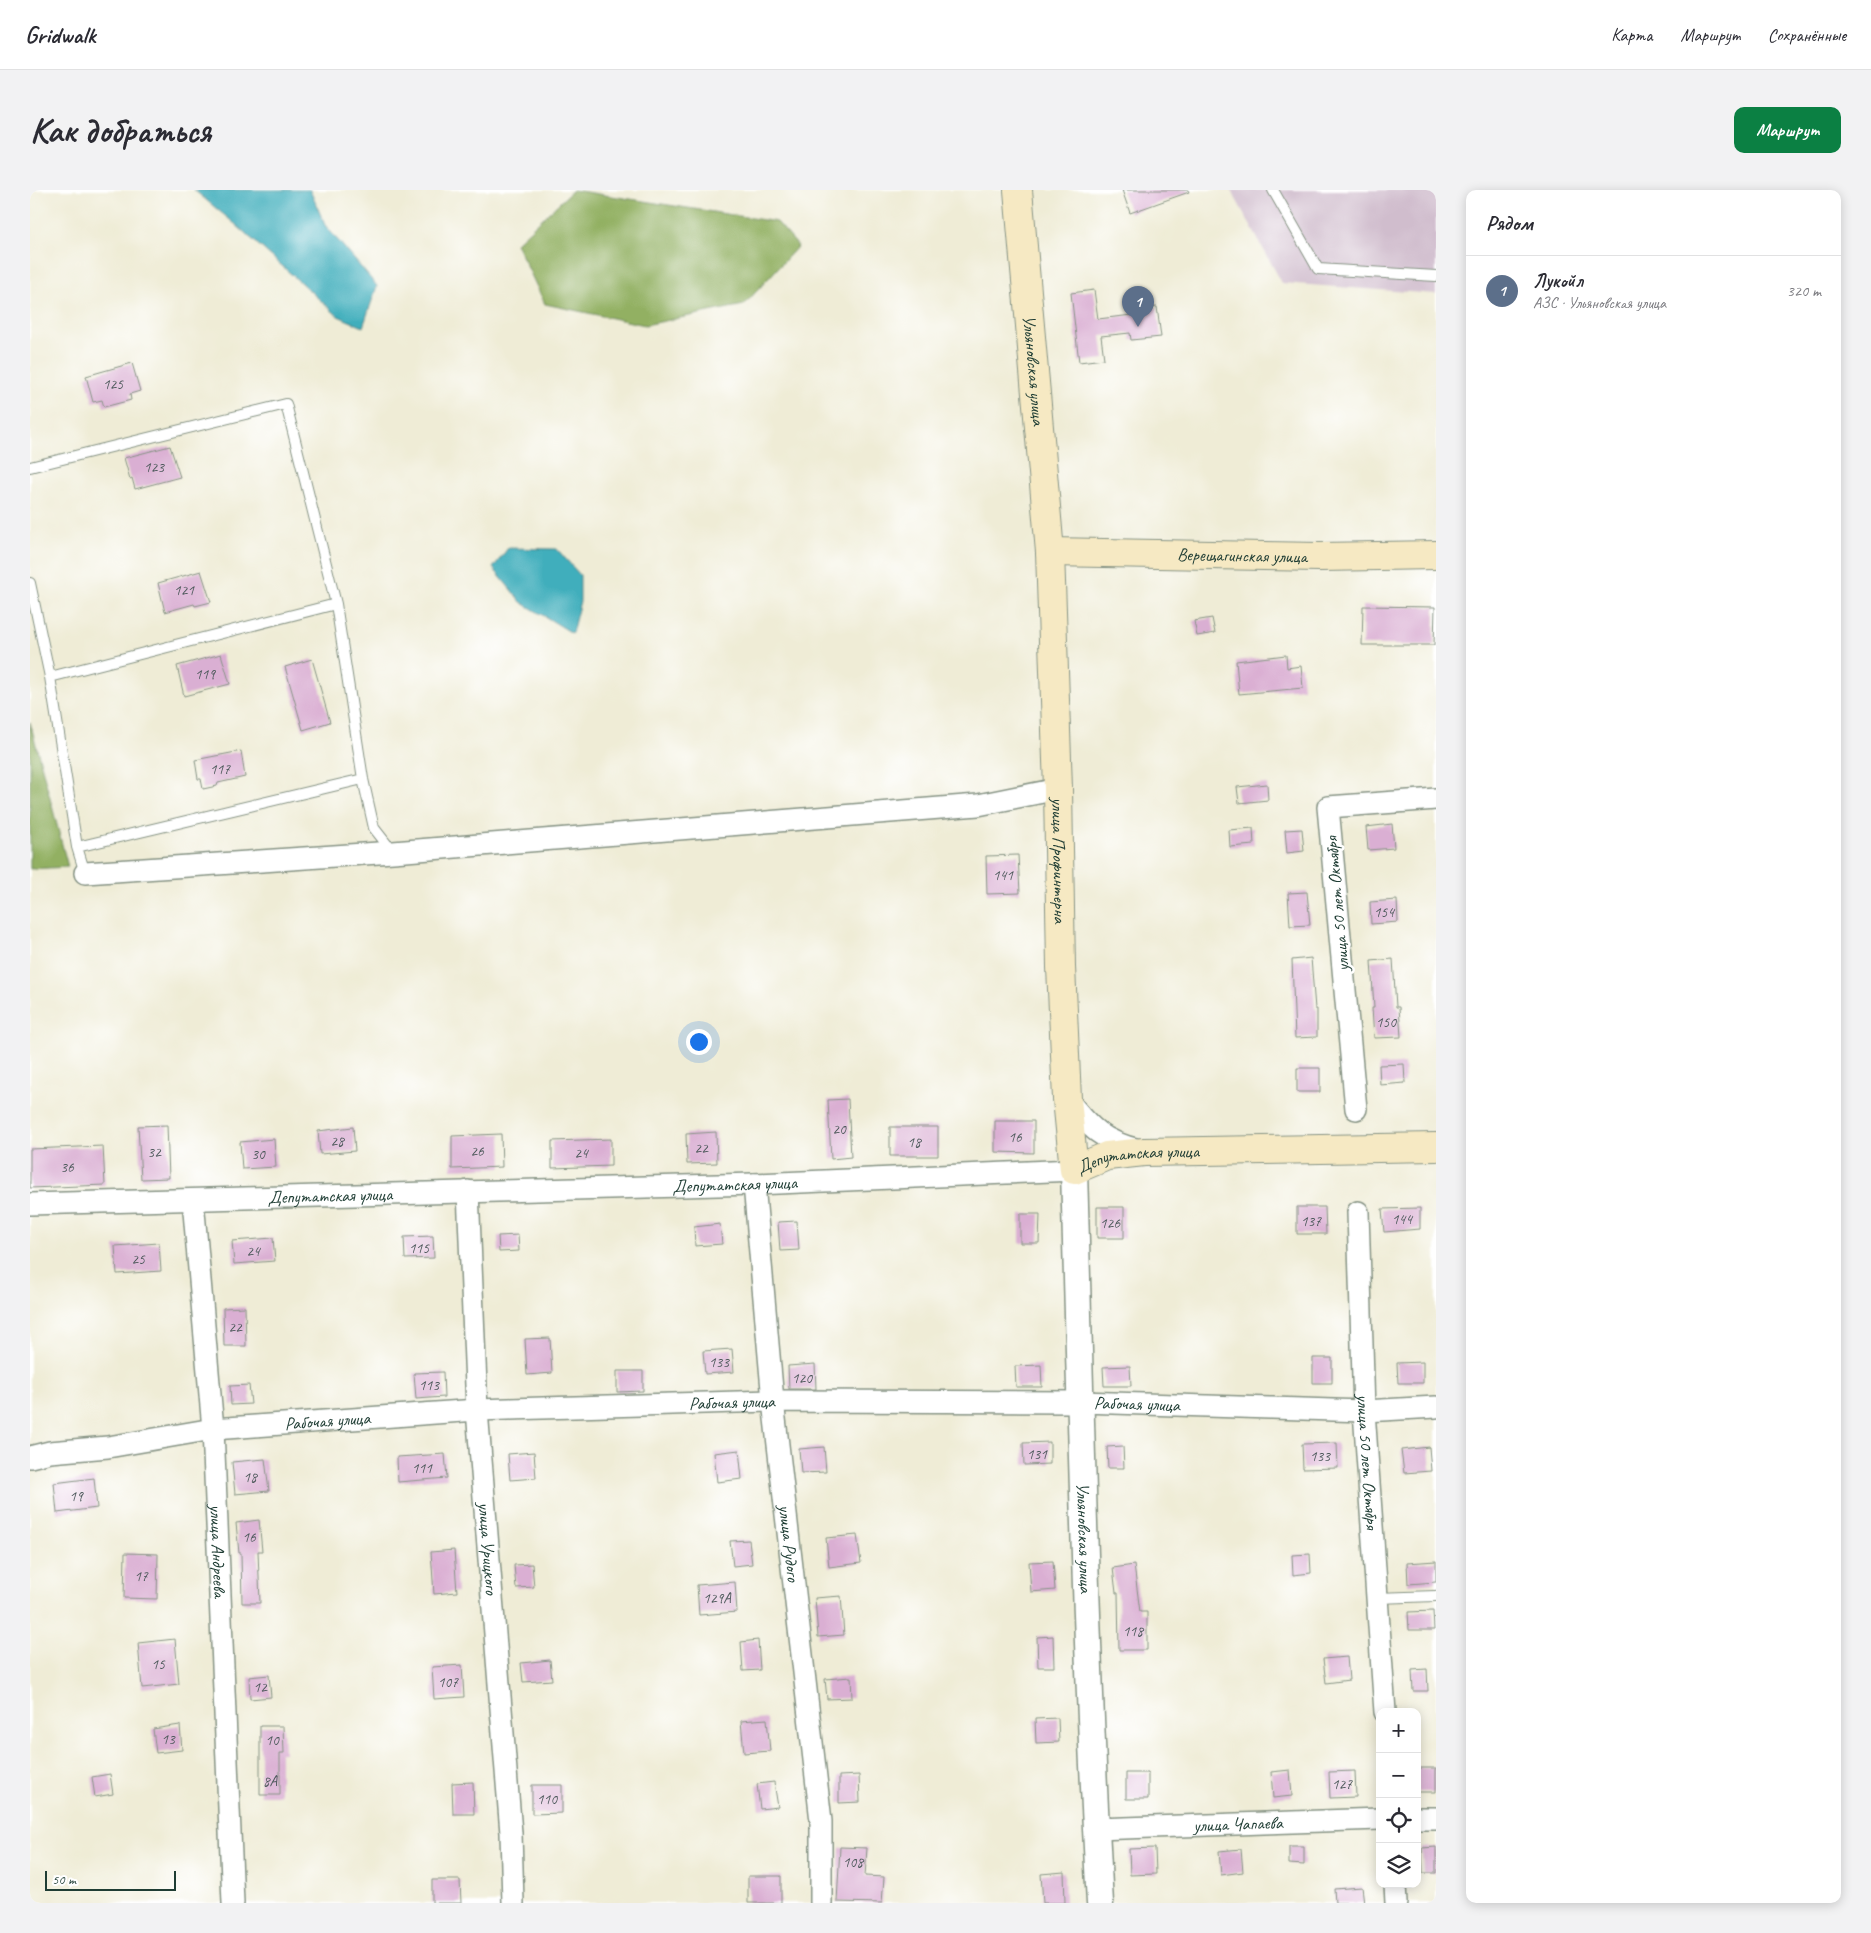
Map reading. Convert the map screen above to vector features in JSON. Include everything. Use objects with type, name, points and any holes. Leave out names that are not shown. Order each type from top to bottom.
[{"type":"main road","name":"Ульяновская улица","points":[[1018,190],[1050,552]]},
{"type":"main road","name":"Верещагинская улица","points":[[1050,552],[1320,556],[1436,555]]},
{"type":"main road","name":"улица Профинтерна","points":[[1050,552],[1058,789],[1061,967],[1067,1099],[1074,1170]]},
{"type":"main road","name":"Депутатская улица","points":[[1074,1170],[1107,1156],[1144,1152],[1436,1147]]},
{"type":"street","points":[[84,873],[393,852],[978,805],[1058,789]]},
{"type":"street","name":"улица 50 лет Октября","points":[[1356,1109],[1328,807],[1436,798]]},
{"type":"street","points":[[1067,1099],[1084,1120],[1100,1135],[1118,1145],[1144,1152]]},
{"type":"street","name":"Депутатская улица","points":[[30,1204],[754,1184],[1074,1170]]},
{"type":"street","name":"Ульяновская улица","points":[[1074,1170],[1100,1903]]},
{"type":"street","name":"улица Рудого","points":[[754,1184],[773,1401],[821,1821],[821,1903]]},
{"type":"street","name":"улица Урицкого","points":[[468,1191],[477,1410],[511,1833],[513,1903]]},
{"type":"street","name":"улица Андреева","points":[[193,1200],[214,1429],[233,1903]]},
{"type":"street","name":"улица 50 лет Октября","points":[[1358,1212],[1364,1411],[1385,1708]]},
{"type":"street","name":"Рабочая улица","points":[[30,1457],[50,1452],[108,1447],[214,1429],[477,1410],[773,1401],[1081,1402],[1364,1411],[1436,1407]]},
{"type":"street","name":"улица Чапаева","points":[[1096,1829],[1376,1818]]},
{"type":"street","points":[[1421,1818],[1436,1818]]},
{"type":"street","points":[[1396,1888],[1396,1903]]},
{"type":"lane","points":[[1273,190],[1318,269],[1436,276]]},
{"type":"lane","points":[[30,468],[286,404],[336,604],[363,779],[374,828],[393,852]]},
{"type":"lane","points":[[30,583],[50,677],[77,847],[84,873]]},
{"type":"lane","points":[[50,677],[336,604]]},
{"type":"lane","points":[[77,847],[363,779]]},
{"type":"lane","points":[[1377,1598],[1436,1596]]},
{"type":"shaded area","points":[[1231,190],[1436,190],[1436,294],[1282,283]]},
{"type":"green space","points":[[573,190],[777,222],[798,246],[744,305],[645,325],[545,304],[516,243]]},
{"type":"green space","points":[[30,722],[68,867],[30,869]]},
{"type":"water","points":[[194,190],[310,190],[325,225],[377,286],[363,327],[338,316]]},
{"type":"water","points":[[508,548],[557,549],[580,575],[580,601],[572,633],[521,602],[493,568]]},
{"type":"building","points":[[1122,190],[1188,190],[1189,192],[1130,213]]},
{"type":"building","points":[[1094,290],[1098,319],[1132,315],[1131,310],[1157,307],[1161,337],[1131,340],[1130,333],[1101,336],[1104,359],[1079,362],[1071,293]]},
{"type":"building","points":[[132,363],[140,391],[130,394],[131,400],[104,407],[102,400],[93,402],[86,376]]},
{"type":"building","points":[[170,446],[180,477],[135,489],[124,458]]},
{"type":"building","points":[[201,571],[211,602],[195,606],[194,604],[165,612],[158,583]]},
{"type":"building","points":[[1363,606],[1435,607],[1434,645],[1362,645]]},
{"type":"building","points":[[1212,618],[1215,633],[1197,636],[1194,621]]},
{"type":"building","points":[[221,654],[230,684],[184,696],[177,666]]},
{"type":"building","points":[[1286,655],[1287,668],[1301,666],[1303,688],[1239,694],[1236,661]]},
{"type":"building","points":[[312,659],[330,722],[303,730],[285,667]]},
{"type":"building","points":[[241,751],[245,777],[218,783],[217,786],[203,789],[201,779],[198,779],[195,760]]},
{"type":"building","points":[[1267,784],[1268,800],[1239,803],[1237,787]]},
{"type":"building","points":[[1392,824],[1394,848],[1368,850],[1366,827]]},
{"type":"building","points":[[1253,828],[1254,845],[1230,847],[1229,830]]},
{"type":"building","points":[[1302,829],[1304,851],[1287,853],[1285,830]]},
{"type":"building","points":[[1018,855],[1020,893],[987,894],[986,856]]},
{"type":"building","points":[[1307,892],[1310,925],[1290,926],[1288,893]]},
{"type":"building","points":[[1397,900],[1398,922],[1371,924],[1370,902]]},
{"type":"building","points":[[1311,958],[1315,1009],[1317,1009],[1317,1037],[1295,1038],[1292,960]]},
{"type":"building","points":[[1393,959],[1396,1007],[1399,1007],[1401,1037],[1374,1038],[1371,961]]},
{"type":"building","points":[[1404,1064],[1405,1083],[1380,1085],[1379,1065]]},
{"type":"building","points":[[1297,1068],[1320,1068],[1320,1092],[1297,1092]]},
{"type":"building","points":[[848,1099],[851,1157],[831,1159],[828,1100]]},
{"type":"building","points":[[995,1121],[1034,1121],[1034,1153],[995,1152]]},
{"type":"building","points":[[167,1125],[169,1178],[141,1179],[138,1126]]},
{"type":"building","points":[[353,1127],[355,1151],[320,1154],[318,1131]]},
{"type":"building","points":[[890,1127],[938,1127],[938,1156],[890,1156]]},
{"type":"building","points":[[716,1132],[717,1163],[687,1164],[686,1134]]},
{"type":"building","points":[[501,1134],[502,1167],[452,1169],[452,1136]]},
{"type":"building","points":[[274,1139],[276,1167],[242,1169],[240,1142]]},
{"type":"building","points":[[611,1139],[611,1166],[552,1168],[552,1141]]},
{"type":"building","points":[[103,1146],[105,1185],[30,1188],[30,1149]]},
{"type":"building","points":[[1097,1207],[1124,1207],[1124,1238],[1097,1238]]},
{"type":"building","points":[[1297,1207],[1325,1207],[1326,1234],[1297,1234]]},
{"type":"building","points":[[1420,1208],[1420,1229],[1384,1232],[1382,1209]]},
{"type":"building","points":[[1020,1214],[1040,1214],[1039,1243],[1020,1243]]},
{"type":"building","points":[[797,1221],[799,1250],[780,1251],[778,1222]]},
{"type":"building","points":[[720,1224],[722,1244],[695,1246],[694,1227]]},
{"type":"building","points":[[518,1235],[519,1251],[499,1252],[498,1236]]},
{"type":"building","points":[[433,1236],[434,1258],[405,1259],[404,1237]]},
{"type":"building","points":[[273,1238],[275,1261],[234,1264],[232,1241]]},
{"type":"building","points":[[159,1243],[161,1271],[117,1274],[115,1246]]},
{"type":"building","points":[[245,1307],[246,1346],[224,1346],[223,1308]]},
{"type":"building","points":[[550,1338],[552,1373],[527,1375],[525,1339]]},
{"type":"building","points":[[732,1349],[734,1372],[705,1374],[703,1351]]},
{"type":"building","points":[[1313,1358],[1332,1358],[1332,1383],[1313,1383]]},
{"type":"building","points":[[1423,1362],[1423,1383],[1398,1383],[1397,1363]]},
{"type":"building","points":[[815,1364],[816,1389],[789,1389],[788,1366]]},
{"type":"building","points":[[1041,1365],[1042,1387],[1016,1387],[1015,1366]]},
{"type":"building","points":[[1130,1366],[1131,1386],[1104,1386],[1103,1367]]},
{"type":"building","points":[[617,1371],[643,1371],[643,1391],[617,1392]]},
{"type":"building","points":[[443,1372],[444,1397],[416,1399],[414,1373]]},
{"type":"building","points":[[249,1385],[251,1404],[231,1405],[230,1386]]},
{"type":"building","points":[[1050,1442],[1050,1464],[1024,1465],[1023,1443]]},
{"type":"building","points":[[1337,1443],[1338,1468],[1303,1469],[1302,1444]]},
{"type":"building","points":[[1123,1446],[1124,1468],[1108,1468],[1107,1447]]},
{"type":"building","points":[[824,1447],[826,1472],[801,1473],[799,1449]]},
{"type":"building","points":[[1429,1447],[1431,1471],[1404,1473],[1401,1450]]},
{"type":"building","points":[[739,1450],[742,1479],[717,1482],[714,1453]]},
{"type":"building","points":[[534,1452],[536,1478],[510,1480],[508,1454]]},
{"type":"building","points":[[445,1454],[447,1478],[398,1482],[397,1457]]},
{"type":"building","points":[[265,1459],[269,1491],[235,1494],[232,1462]]},
{"type":"building","points":[[94,1478],[97,1508],[57,1513],[54,1483]]},
{"type":"building","points":[[259,1520],[262,1551],[258,1551],[260,1603],[242,1603],[241,1553],[239,1553],[236,1523]]},
{"type":"building","points":[[857,1535],[861,1563],[829,1567],[826,1538]]},
{"type":"building","points":[[749,1540],[752,1564],[733,1566],[730,1541]]},
{"type":"building","points":[[454,1550],[457,1592],[434,1594],[431,1552]]},
{"type":"building","points":[[125,1553],[158,1554],[157,1599],[124,1598]]},
{"type":"building","points":[[1310,1554],[1311,1573],[1293,1575],[1292,1555]]},
{"type":"building","points":[[1053,1561],[1055,1590],[1031,1592],[1029,1562]]},
{"type":"building","points":[[1436,1561],[1436,1582],[1408,1584],[1407,1563]]},
{"type":"building","points":[[532,1564],[534,1587],[516,1588],[514,1565]]},
{"type":"building","points":[[1134,1565],[1140,1612],[1147,1612],[1147,1650],[1119,1650],[1118,1593],[1116,1593],[1113,1568]]},
{"type":"building","points":[[735,1582],[737,1612],[699,1615],[697,1585]]},
{"type":"building","points":[[841,1596],[844,1635],[818,1637],[815,1598]]},
{"type":"building","points":[[1433,1611],[1434,1630],[1409,1630],[1408,1612]]},
{"type":"building","points":[[1053,1636],[1054,1667],[1038,1667],[1037,1637]]},
{"type":"building","points":[[175,1639],[179,1684],[142,1688],[138,1643]]},
{"type":"building","points":[[758,1640],[760,1670],[743,1671],[741,1642]]},
{"type":"building","points":[[1347,1657],[1349,1680],[1326,1683],[1323,1659]]},
{"type":"building","points":[[550,1660],[552,1680],[523,1682],[521,1663]]},
{"type":"building","points":[[462,1665],[464,1697],[434,1699],[432,1667]]},
{"type":"building","points":[[1427,1669],[1428,1691],[1413,1691],[1412,1670]]},
{"type":"building","points":[[269,1675],[271,1697],[250,1699],[249,1677]]},
{"type":"building","points":[[851,1677],[852,1698],[827,1699],[825,1679]]},
{"type":"building","points":[[1058,1718],[1059,1742],[1036,1743],[1035,1719]]},
{"type":"building","points":[[767,1719],[770,1751],[744,1753],[741,1721]]},
{"type":"building","points":[[180,1725],[182,1750],[156,1753],[153,1729]]},
{"type":"building","points":[[260,1726],[283,1726],[284,1753],[280,1753],[280,1795],[260,1795]]},
{"type":"building","points":[[1421,1768],[1436,1768],[1436,1792],[1421,1792]]},
{"type":"building","points":[[1290,1770],[1292,1796],[1273,1798],[1271,1772]]},
{"type":"building","points":[[1355,1771],[1356,1797],[1330,1798],[1329,1772]]},
{"type":"building","points":[[1126,1773],[1148,1773],[1148,1799],[1126,1799]]},
{"type":"building","points":[[110,1774],[113,1794],[95,1797],[92,1777]]},
{"type":"building","points":[[859,1775],[860,1802],[839,1803],[839,1776]]},
{"type":"building","points":[[473,1782],[474,1814],[453,1814],[452,1783]]},
{"type":"building","points":[[774,1782],[778,1807],[760,1809],[757,1784]]},
{"type":"building","points":[[532,1785],[562,1785],[562,1813],[532,1814]]},
{"type":"building","points":[[1289,1846],[1304,1846],[1304,1865],[1289,1864]]},
{"type":"building","points":[[840,1847],[867,1848],[865,1876],[884,1877],[882,1903],[837,1902]]},
{"type":"building","points":[[1436,1847],[1436,1873],[1423,1873],[1422,1848]]},
{"type":"building","points":[[1155,1848],[1156,1874],[1130,1875],[1129,1849]]},
{"type":"building","points":[[1241,1849],[1243,1872],[1221,1875],[1219,1851]]},
{"type":"building","points":[[1064,1872],[1065,1903],[1043,1903],[1041,1874]]},
{"type":"building","points":[[748,1876],[781,1876],[781,1903],[748,1903]]},
{"type":"building","points":[[432,1880],[460,1880],[461,1903],[432,1903]]},
{"type":"building","points":[[1362,1887],[1364,1903],[1335,1903],[1334,1889]]},
{"type":"place","name":"Лукойл","points":[[1138,327]]}]
